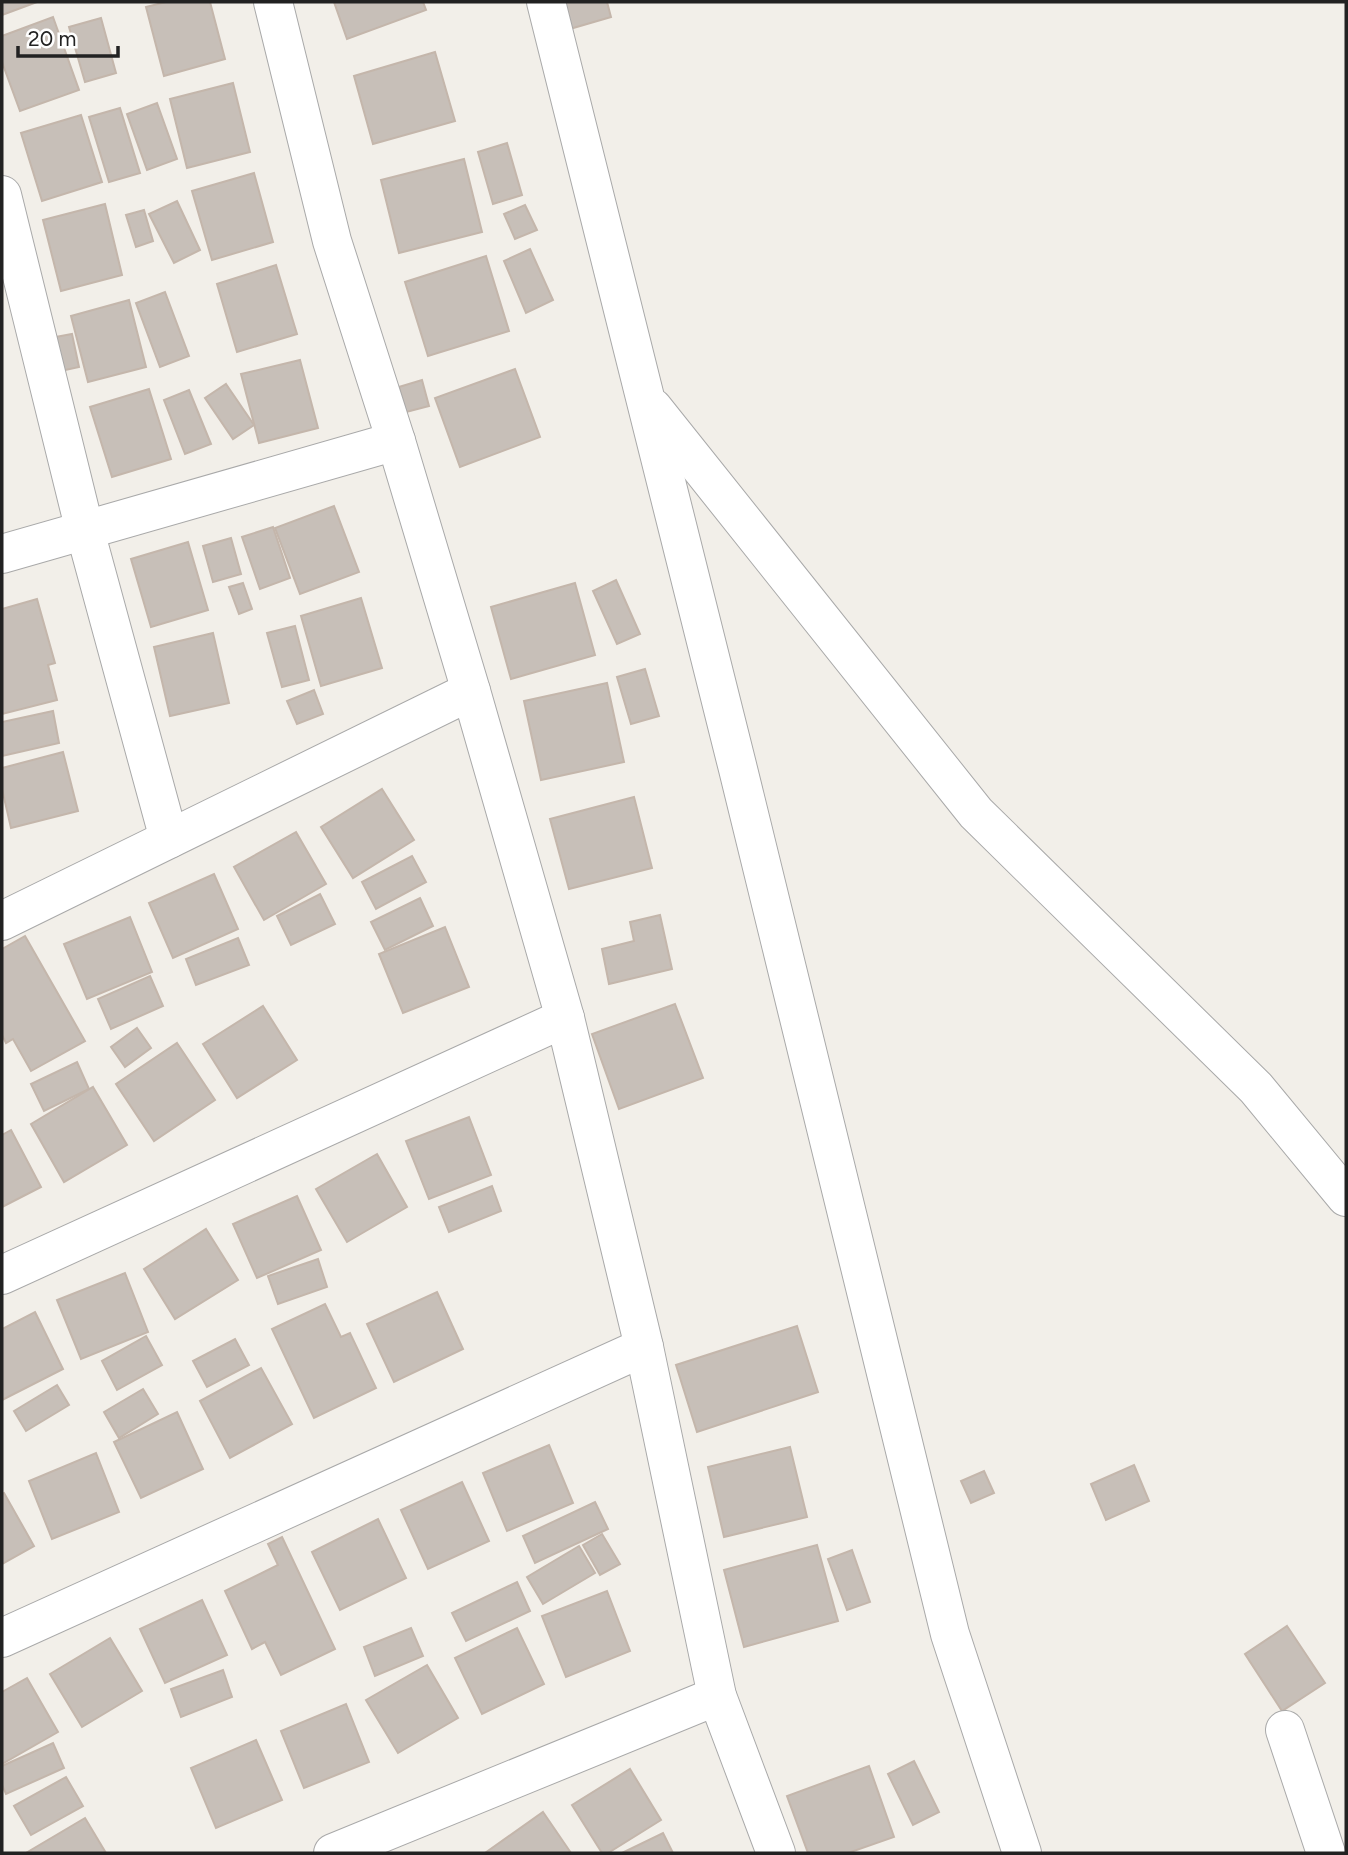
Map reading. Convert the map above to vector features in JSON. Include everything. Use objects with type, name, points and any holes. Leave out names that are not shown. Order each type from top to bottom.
[{"type":"street","points":[[273,2],[332,241],[396,441],[471,691],[565,1018],[644,1347],[717,1696],[776,1853]]},
{"type":"street","points":[[545,2],[751,823],[950,1634],[1022,1853]]},
{"type":"street","points":[[2,195],[85,531],[169,839]]},
{"type":"street","points":[[645,398],[976,813],[1256,1088],[1346,1197]]},
{"type":"street","points":[[2,554],[396,441]]},
{"type":"street","points":[[2,921],[471,691]]},
{"type":"street","points":[[2,1275],[565,1018]]},
{"type":"street","points":[[2,1638],[644,1347]]},
{"type":"street","points":[[333,1853],[717,1696]]},
{"type":"street","points":[[1285,1730],[1326,1853]]},
{"type":"building","points":[[2,2],[37,2],[2,15]]},
{"type":"building","points":[[166,2],[210,2],[225,59],[164,76],[146,7]]},
{"type":"building","points":[[334,2],[423,2],[426,10],[347,39]]},
{"type":"building","points":[[562,2],[607,2],[611,17],[556,33]]},
{"type":"building","points":[[53,17],[79,90],[20,111],[2,62],[2,36]]},
{"type":"building","points":[[101,18],[116,73],[85,82],[69,27]]},
{"type":"building","points":[[435,52],[455,121],[373,144],[354,76]]},
{"type":"building","points":[[233,83],[250,152],[187,168],[170,99]]},
{"type":"building","points":[[157,103],[177,159],[147,170],[127,114]]},
{"type":"building","points":[[120,108],[140,173],[109,182],[89,117]]},
{"type":"building","points":[[81,115],[102,182],[42,201],[21,133]]},
{"type":"building","points":[[507,143],[522,195],[493,204],[478,152]]},
{"type":"building","points":[[464,159],[482,232],[399,253],[381,180]]},
{"type":"building","points":[[254,173],[273,242],[212,260],[192,191]]},
{"type":"building","points":[[177,201],[200,250],[174,263],[149,214]]},
{"type":"building","points":[[105,204],[122,275],[61,291],[43,220]]},
{"type":"building","points":[[525,205],[537,230],[515,239],[504,214]]},
{"type":"building","points":[[144,210],[153,241],[136,247],[126,215]]},
{"type":"building","points":[[530,249],[553,300],[526,313],[504,261]]},
{"type":"building","points":[[486,256],[509,331],[428,356],[405,282]]},
{"type":"building","points":[[276,265],[297,334],[237,352],[217,284]]},
{"type":"building","points":[[165,292],[189,356],[160,367],[136,303]]},
{"type":"building","points":[[129,300],[146,367],[88,382],[71,316]]},
{"type":"building","points":[[72,334],[79,367],[56,372],[50,338]]},
{"type":"building","points":[[300,360],[318,428],[259,443],[241,374]]},
{"type":"building","points":[[515,369],[540,437],[460,467],[435,398]]},
{"type":"building","points":[[422,380],[429,406],[406,412],[399,387]]},
{"type":"building","points":[[226,384],[254,425],[233,439],[205,398]]},
{"type":"building","points":[[149,389],[171,459],[112,477],[90,407]]},
{"type":"building","points":[[189,390],[211,444],[185,454],[164,400]]},
{"type":"building","points":[[334,506],[359,572],[300,594],[275,528]]},
{"type":"building","points":[[273,527],[290,578],[260,589],[242,537]]},
{"type":"building","points":[[231,538],[241,574],[213,582],[203,546]]},
{"type":"building","points":[[188,542],[208,610],[151,627],[131,559]]},
{"type":"building","points":[[616,580],[640,634],[617,644],[593,591]]},
{"type":"building","points":[[243,583],[252,609],[239,614],[229,587]]},
{"type":"building","points":[[575,583],[595,655],[511,679],[491,607]]},
{"type":"building","points":[[361,598],[382,668],[321,686],[301,616]]},
{"type":"building","points":[[37,599],[55,663],[48,665],[57,700],[2,714],[2,609]]},
{"type":"building","points":[[295,626],[309,680],[282,687],[267,633]]},
{"type":"building","points":[[213,633],[229,703],[170,716],[154,647]]},
{"type":"building","points":[[645,669],[659,716],[631,724],[617,677]]},
{"type":"building","points":[[607,683],[624,762],[541,780],[524,701]]},
{"type":"building","points":[[314,690],[323,714],[297,724],[287,701]]},
{"type":"building","points":[[53,711],[59,743],[2,756],[2,722]]},
{"type":"building","points":[[63,752],[78,811],[11,828],[2,789],[2,768]]},
{"type":"building","points":[[382,789],[414,840],[353,878],[321,827]]},
{"type":"building","points":[[634,797],[652,868],[569,889],[550,819]]},
{"type":"building","points":[[296,832],[326,884],[264,920],[234,867]]},
{"type":"building","points":[[412,856],[426,882],[376,909],[362,882]]},
{"type":"building","points":[[214,874],[238,929],[173,958],[149,903]]},
{"type":"building","points":[[320,894],[335,924],[291,945],[277,916]]},
{"type":"building","points":[[420,898],[433,926],[385,950],[371,922]]},
{"type":"building","points":[[660,915],[672,969],[609,984],[602,949],[634,941],[630,922]]},
{"type":"building","points":[[130,917],[152,972],[87,999],[64,944]]},
{"type":"building","points":[[445,927],[469,987],[403,1013],[379,954]]},
{"type":"building","points":[[25,936],[85,1041],[31,1071],[13,1039],[6,1043],[2,1035],[2,949]]},
{"type":"building","points":[[238,938],[249,965],[196,985],[186,959]]},
{"type":"building","points":[[150,976],[163,1006],[111,1029],[98,999]]},
{"type":"building","points":[[675,1004],[703,1078],[619,1109],[592,1034]]},
{"type":"building","points":[[263,1006],[297,1060],[237,1098],[203,1044]]},
{"type":"building","points":[[137,1028],[151,1048],[125,1067],[111,1047]]},
{"type":"building","points":[[177,1043],[215,1100],[154,1141],[116,1084]]},
{"type":"building","points":[[77,1062],[89,1089],[44,1111],[31,1084]]},
{"type":"building","points":[[93,1087],[127,1145],[64,1182],[31,1124]]},
{"type":"building","points":[[469,1117],[491,1175],[429,1199],[406,1141]]},
{"type":"building","points":[[11,1130],[41,1187],[2,1207],[2,1135]]},
{"type":"building","points":[[377,1154],[407,1207],[347,1242],[316,1189]]},
{"type":"building","points":[[492,1186],[501,1211],[449,1232],[439,1207]]},
{"type":"building","points":[[297,1196],[321,1250],[257,1278],[233,1224]]},
{"type":"building","points":[[206,1229],[238,1280],[175,1319],[144,1269]]},
{"type":"building","points":[[318,1259],[327,1287],[278,1304],[268,1276]]},
{"type":"building","points":[[125,1273],[148,1332],[81,1359],[57,1300]]},
{"type":"building","points":[[437,1292],[463,1349],[394,1382],[367,1324]]},
{"type":"building","points":[[325,1304],[341,1337],[350,1333],[376,1388],[314,1418],[272,1329]]},
{"type":"building","points":[[35,1312],[63,1369],[2,1400],[2,1329]]},
{"type":"building","points":[[797,1326],[818,1392],[697,1432],[676,1365]]},
{"type":"building","points":[[146,1336],[162,1365],[117,1390],[102,1361]]},
{"type":"building","points":[[235,1339],[249,1365],[207,1387],[193,1361]]},
{"type":"building","points":[[261,1368],[292,1424],[230,1458],[200,1401]]},
{"type":"building","points":[[57,1385],[69,1405],[26,1431],[14,1411]]},
{"type":"building","points":[[143,1389],[158,1414],[119,1438],[104,1412]]},
{"type":"building","points":[[177,1412],[203,1469],[141,1498],[114,1442]]},
{"type":"building","points":[[549,1445],[573,1503],[507,1531],[483,1473]]},
{"type":"building","points":[[790,1447],[807,1517],[724,1537],[708,1467]]},
{"type":"building","points":[[96,1453],[119,1512],[52,1539],[29,1481]]},
{"type":"building","points":[[1134,1465],[1149,1501],[1106,1520],[1091,1484]]},
{"type":"building","points":[[984,1471],[994,1493],[971,1503],[961,1481]]},
{"type":"building","points":[[462,1482],[489,1541],[428,1569],[401,1510]]},
{"type":"building","points":[[4,1493],[34,1546],[2,1564],[2,1494]]},
{"type":"building","points":[[595,1502],[608,1529],[535,1563],[523,1536]]},
{"type":"building","points":[[378,1519],[406,1578],[340,1610],[312,1552]]},
{"type":"building","points":[[602,1534],[620,1564],[600,1575],[583,1545]]},
{"type":"building","points":[[282,1537],[335,1649],[281,1675],[265,1642],[252,1649],[225,1591],[278,1565],[268,1544]]},
{"type":"building","points":[[817,1545],[838,1621],[744,1647],[724,1570]]},
{"type":"building","points":[[579,1546],[595,1573],[543,1604],[527,1577]]},
{"type":"building","points":[[852,1550],[870,1602],[847,1610],[828,1559]]},
{"type":"building","points":[[517,1582],[530,1611],[466,1641],[452,1613]]},
{"type":"building","points":[[607,1591],[630,1651],[566,1677],[542,1616]]},
{"type":"building","points":[[202,1600],[227,1655],[165,1683],[140,1629]]},
{"type":"building","points":[[1287,1626],[1325,1683],[1282,1711],[1245,1654]]},
{"type":"building","points":[[411,1628],[423,1656],[375,1676],[364,1647]]},
{"type":"building","points":[[517,1628],[544,1684],[482,1714],[455,1658]]},
{"type":"building","points":[[110,1638],[142,1691],[82,1727],[50,1674]]},
{"type":"building","points":[[427,1665],[458,1718],[398,1753],[366,1700]]},
{"type":"building","points":[[223,1670],[232,1697],[181,1717],[171,1689]]},
{"type":"building","points":[[27,1678],[58,1732],[2,1764],[2,1692]]},
{"type":"building","points":[[346,1704],[369,1762],[304,1788],[281,1731]]},
{"type":"building","points":[[256,1740],[282,1800],[216,1828],[191,1768]]},
{"type":"building","points":[[53,1743],[64,1768],[6,1794],[2,1785],[2,1766]]},
{"type":"building","points":[[914,1761],[939,1812],[913,1825],[888,1774]]},
{"type":"building","points":[[869,1766],[894,1837],[848,1853],[808,1853],[787,1796]]},
{"type":"building","points":[[630,1769],[661,1820],[608,1853],[602,1853],[572,1805]]},
{"type":"building","points":[[66,1777],[83,1806],[31,1835],[14,1806]]},
{"type":"building","points":[[543,1812],[571,1853],[485,1853]]},
{"type":"building","points":[[85,1818],[106,1853],[26,1853]]},
{"type":"building","points":[[663,1833],[673,1853],[622,1853]]}]
